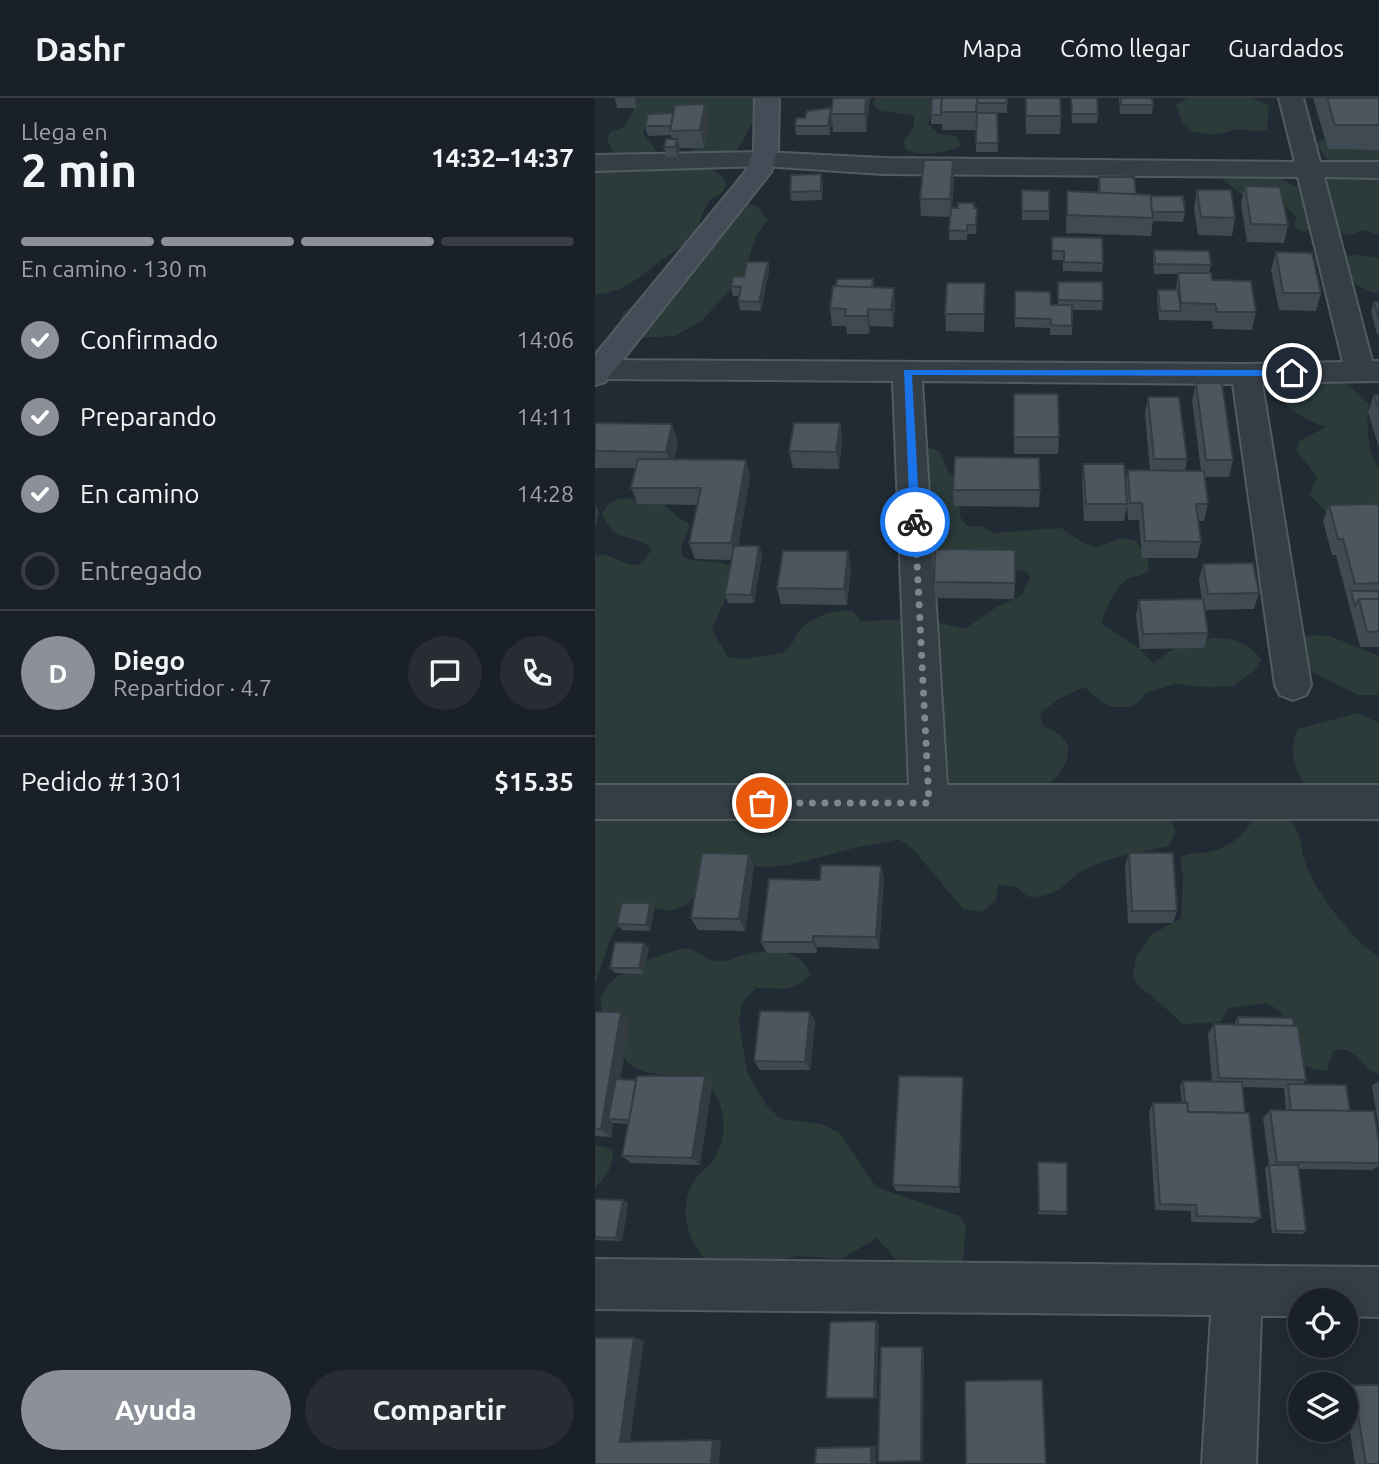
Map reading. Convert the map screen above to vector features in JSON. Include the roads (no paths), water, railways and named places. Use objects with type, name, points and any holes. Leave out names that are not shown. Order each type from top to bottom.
[{"type":"street","points":[[597,372],[758,172],[763,159],[767,98]]},
{"type":"street","points":[[597,372],[1246,374],[1369,371],[1308,171],[1291,98]]},
{"type":"street","points":[[595,163],[763,159],[883,166],[1379,170]]},
{"type":"street","points":[[907,372],[929,803]]},
{"type":"street","points":[[1246,374],[1293,685]]},
{"type":"street","points":[[595,803],[1379,802]]},
{"type":"street","points":[[595,1284],[1379,1292]]},
{"type":"street","points":[[1229,1464],[1237,1291]]}]
